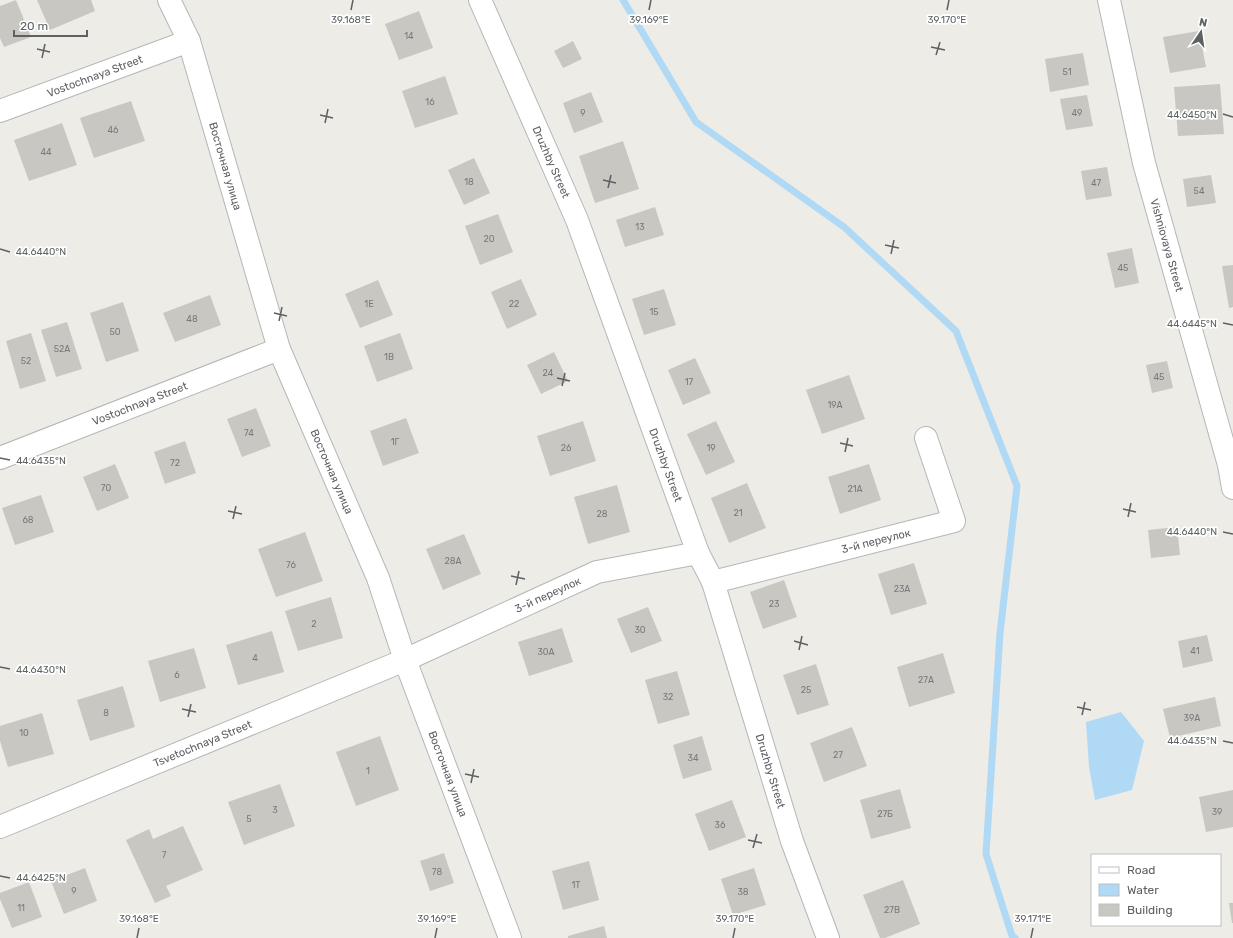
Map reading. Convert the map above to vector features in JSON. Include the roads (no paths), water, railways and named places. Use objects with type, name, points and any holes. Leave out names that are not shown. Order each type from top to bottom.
[{"type":"street","name":"Восточная улица","points":[[169,0],[189,41],[280,349],[378,578],[405,660],[510,938]]},
{"type":"street","name":"Druzhby Street","points":[[480,0],[577,220],[698,553],[713,582],[792,841],[828,938]]},
{"type":"street","name":"Vishniovaya Street","points":[[1109,0],[1144,163],[1231,465],[1233,488]]},
{"type":"street","name":"Vostochnaya Street","points":[[0,111],[189,41]]},
{"type":"street","name":"Vostochnaya Street","points":[[0,458],[280,349]]},
{"type":"street","name":"3-й переулок","points":[[713,582],[954,521],[926,438]]},
{"type":"street","name":"3-й переулок","points":[[405,660],[598,572],[698,553]]},
{"type":"street","name":"Tsvetochnaya Street","points":[[0,827],[405,660]]},
{"type":"water","points":[[1121,712],[1144,741],[1132,790],[1095,800],[1089,767],[1086,722]]},
{"type":"waterway","points":[[623,0],[696,122],[844,227],[956,331],[1017,486],[1000,633],[986,854],[1012,936],[1015,938]]}]
